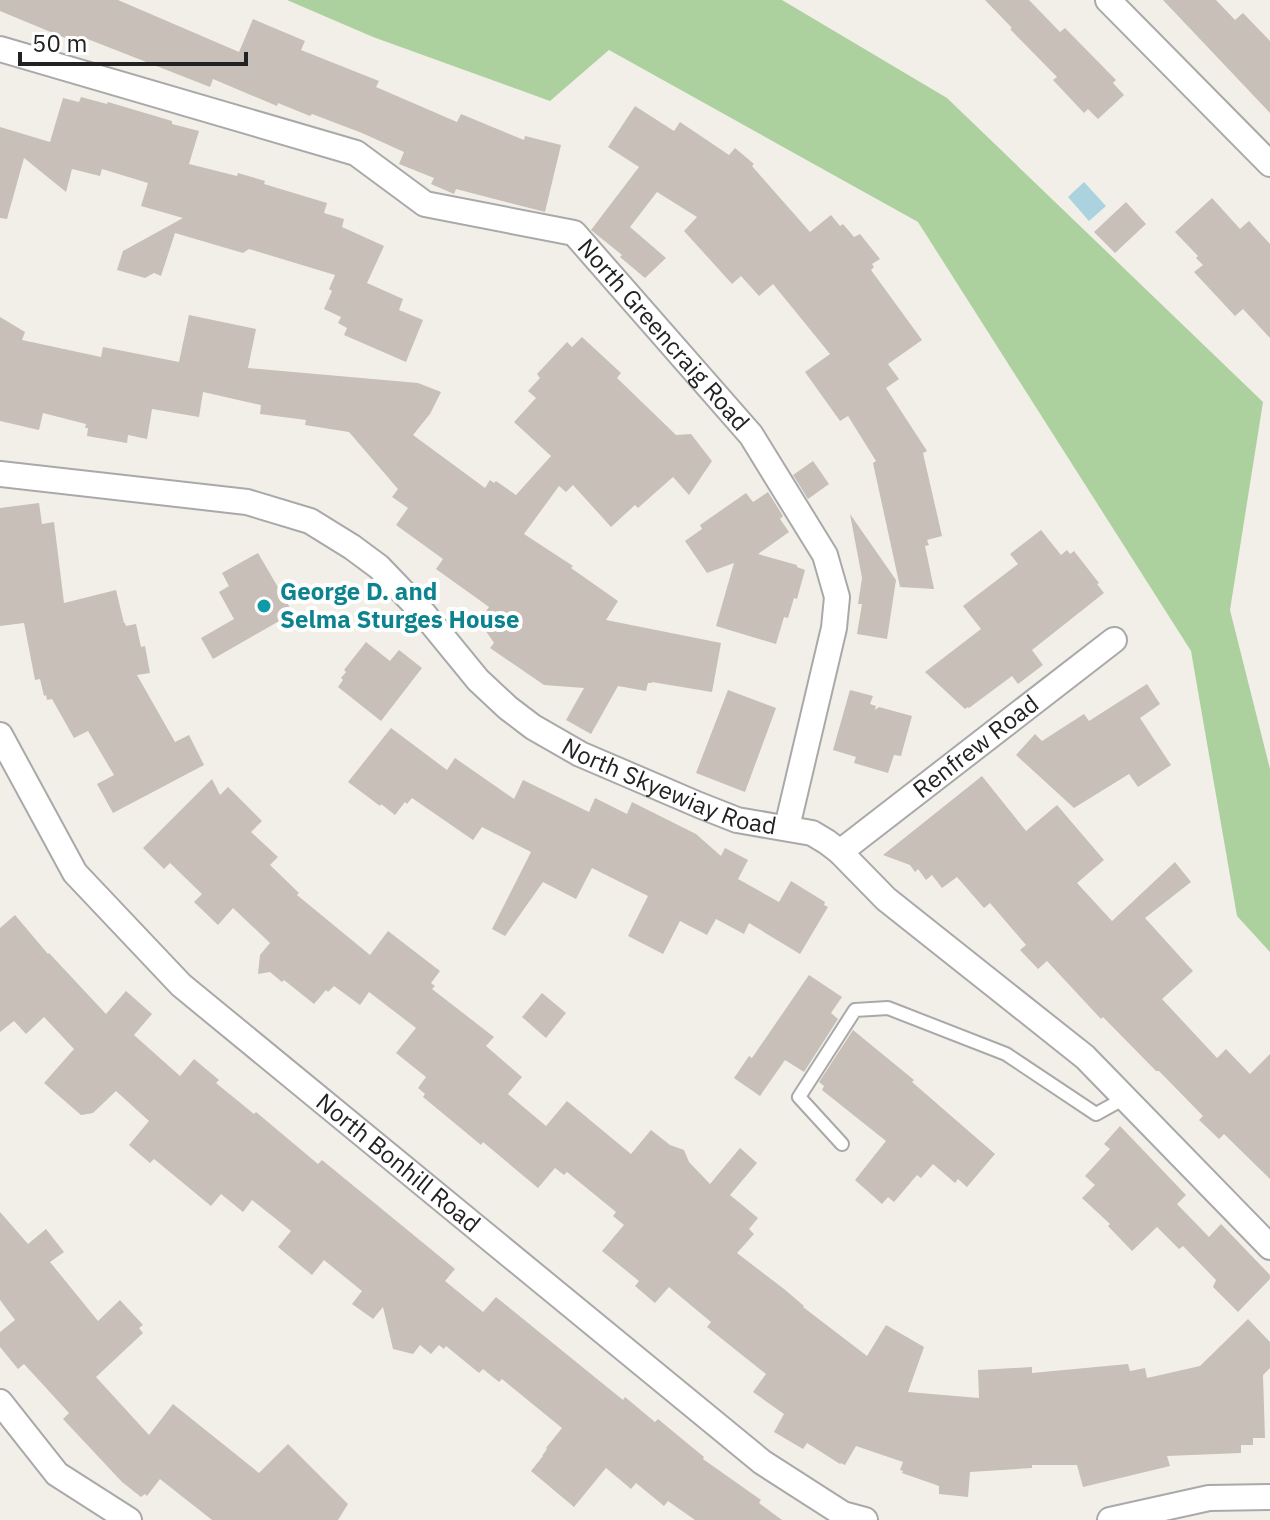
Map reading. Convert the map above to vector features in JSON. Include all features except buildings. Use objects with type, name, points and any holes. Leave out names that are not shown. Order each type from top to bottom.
[{"type":"street","points":[[1108,0],[1270,164]]},
{"type":"street","name":"North Greencraig Road","points":[[0,49],[356,153],[425,204],[574,233],[751,435],[825,555],[837,597],[834,628],[787,827]]},
{"type":"street","name":"North Skyewiay Road","points":[[0,474],[247,502],[310,521],[379,567],[424,614],[478,680],[533,727],[580,754],[699,805],[737,820],[812,833],[840,852],[886,899],[1085,1057],[1270,1247]]},
{"type":"street","name":"Renfrew Road","points":[[840,852],[1114,640]]},
{"type":"street","name":"North Bonhill Road","points":[[0,735],[75,873],[181,985],[762,1462],[843,1514],[865,1520]]},
{"type":"street","points":[[0,1402],[57,1474],[129,1520]]},
{"type":"street","points":[[1110,1520],[1209,1498],[1270,1497]]},
{"type":"lane","points":[[842,1144],[799,1097],[855,1010],[888,1008],[1006,1054],[1096,1114],[1125,1098]]},
{"type":"green space","points":[[287,0],[782,0],[947,98],[1263,402],[1230,610],[1270,769],[1270,952],[1237,916],[1191,651],[918,222],[609,50],[550,101],[373,37]]},
{"type":"water","points":[[1084,182],[1106,206],[1089,221],[1068,197]]},
{"type":"place","name":"George D. and Selma Sturges House","points":[[264,606]]}]
